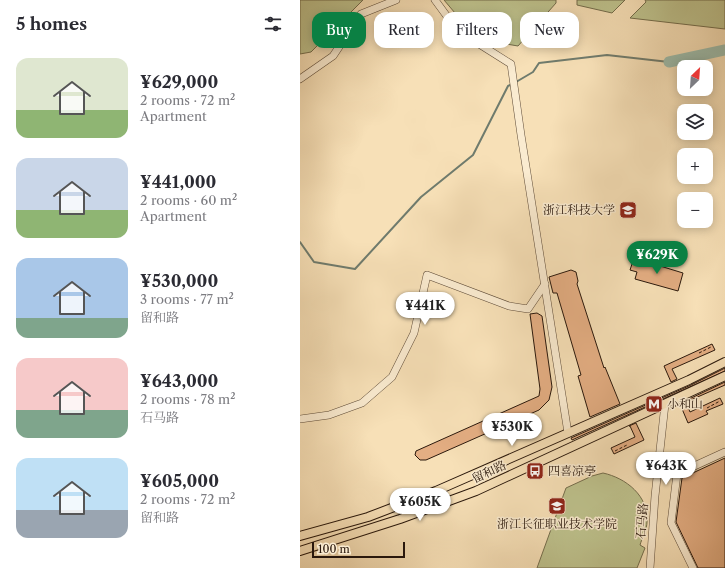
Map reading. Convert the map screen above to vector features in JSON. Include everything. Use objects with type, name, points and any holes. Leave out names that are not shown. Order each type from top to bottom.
[{"type":"main road","name":"留和路","points":[[300,536],[368,517],[429,494],[689,380],[725,362]]},
{"type":"main road","name":"留和路","points":[[300,551],[400,519],[476,491],[725,376]]},
{"type":"street","points":[[300,79],[333,56],[361,14],[396,0]]},
{"type":"street","points":[[435,0],[457,30],[511,64],[568,433]]},
{"type":"street","points":[[300,419],[329,415],[362,403],[392,377],[414,333],[427,276],[509,306],[528,309],[545,284]]},
{"type":"street","name":"石马路","points":[[650,568],[655,496],[665,404]]},
{"type":"street","points":[[693,568],[671,523],[677,474],[725,452]]},
{"type":"path","points":[[699,353],[711,348]]},
{"type":"path","points":[[707,408],[720,401]]},
{"type":"path","points":[[615,451],[627,445]]},
{"type":"green space","points":[[300,0],[363,0],[351,12],[312,12],[312,48],[315,48],[311,52],[300,54]]},
{"type":"green space","points":[[444,0],[556,0],[556,3],[548,12],[520,12],[520,44],[518,46],[512,45],[512,12],[454,12]]},
{"type":"green space","points":[[577,0],[625,0],[612,13],[577,5]]},
{"type":"green space","points":[[645,0],[725,0],[725,29],[630,18],[646,2]]},
{"type":"green space","points":[[603,473],[612,475],[628,484],[640,496],[644,504],[647,513],[647,525],[640,545],[645,548],[637,568],[537,568],[566,488],[592,476]]},
{"type":"building","points":[[634,258],[683,273],[678,291],[635,279],[637,272],[630,270]]},
{"type":"building","points":[[571,270],[576,272],[578,281],[577,284],[604,368],[605,367],[620,404],[590,417],[578,376],[581,375],[557,293],[553,293],[549,277]]},
{"type":"building","points":[[537,313],[542,316],[552,387],[549,400],[539,410],[426,460],[420,460],[415,455],[416,451],[539,396],[540,389],[530,314]]},
{"type":"building","points":[[712,344],[715,350],[672,369],[677,379],[671,382],[664,366]]},
{"type":"building","points":[[725,368],[725,371],[572,440],[571,438],[691,385]]},
{"type":"building","points":[[725,382],[725,385],[686,402],[690,412],[720,398],[723,404],[706,411],[708,414],[688,423],[680,404],[670,409],[670,408]]},
{"type":"building","points":[[636,423],[644,440],[614,454],[611,448],[635,437],[629,426]]},
{"type":"building","points":[[725,458],[725,568],[698,568],[676,522],[682,478]]},
{"type":"waterway","points":[[669,62],[725,50]]},
{"type":"waterway","points":[[516,82],[533,72],[539,63],[607,55],[669,62]]},
{"type":"waterway","points":[[300,242],[314,262],[355,269],[421,197],[473,155],[508,86],[512,84]]},
{"type":"place","name":"浙江科技大学","points":[[628,210]]},
{"type":"place","name":"小和山","points":[[654,404]]},
{"type":"place","name":"四喜凉亭","points":[[535,471]]},
{"type":"place","name":"浙江长征职业技术学院","points":[[557,506]]}]
